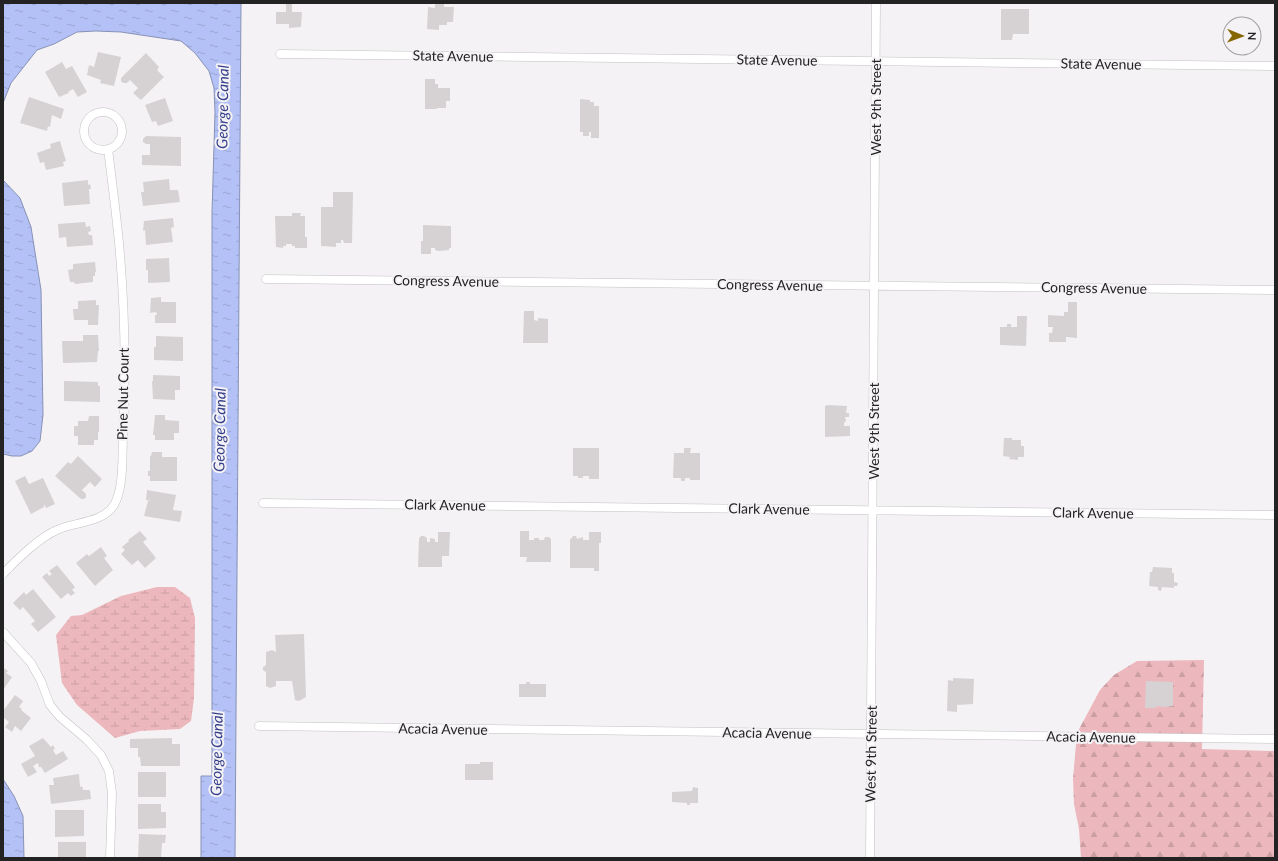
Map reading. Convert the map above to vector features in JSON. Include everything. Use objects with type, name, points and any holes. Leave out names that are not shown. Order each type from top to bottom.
[{"type":"street","name":"West 9th Street","points":[[870,858],[876,3]]},
{"type":"street","name":"State Avenue","points":[[280,54],[1275,66]]},
{"type":"street","points":[[100,111],[106,111],[113,114],[120,122],[122,129],[122,136],[119,142],[114,147],[108,149],[99,150],[92,147],[87,142],[83,133],[86,120],[91,115],[100,111]]},
{"type":"street","name":"Pine Nut Court","points":[[3,574],[32,546],[56,530],[105,516],[114,506],[119,491],[125,396],[124,314],[119,244],[108,149]]},
{"type":"street","name":"Congress Avenue","points":[[266,279],[1275,290]]},
{"type":"street","name":"Clark Avenue","points":[[263,503],[1275,515]]},
{"type":"street","points":[[3,632],[31,663],[41,681],[50,705],[60,717],[86,738],[101,755],[109,771],[112,793],[110,858]]},
{"type":"street","name":"Acacia Avenue","points":[[258,726],[1275,739]]},
{"type":"green space","points":[[157,587],[175,587],[190,598],[195,618],[194,698],[191,721],[180,729],[140,731],[115,738],[77,705],[62,683],[56,635],[71,616],[82,615],[121,596]]},
{"type":"green space","points":[[1204,660],[1202,749],[1275,751],[1275,858],[1081,858],[1079,829],[1074,804],[1073,779],[1077,733],[1100,690],[1114,675],[1137,661]]},
{"type":"water","name":"George Canal","points":[[3,3],[241,3],[235,858],[201,858],[201,776],[212,776],[212,213],[215,112],[214,88],[209,71],[195,53],[181,41],[121,32],[77,32],[54,44],[37,50],[11,83],[3,103]]},
{"type":"water","points":[[3,180],[20,198],[31,227],[41,290],[43,415],[40,441],[32,451],[21,456],[3,454]]},
{"type":"water","points":[[3,779],[14,796],[23,816],[24,858],[3,858]]},
{"type":"building","points":[[286,3],[292,3],[292,12],[302,12],[301,27],[289,28],[289,24],[276,24],[276,12],[286,12]]},
{"type":"building","points":[[435,3],[444,3],[444,7],[454,7],[453,22],[447,22],[447,25],[439,25],[439,30],[427,29],[428,7],[435,8]]},
{"type":"building","points":[[1001,9],[1029,9],[1029,34],[1013,34],[1012,40],[1001,40]]},
{"type":"building","points":[[98,52],[121,57],[114,86],[100,83],[101,80],[87,75],[89,65],[94,67]]},
{"type":"building","points":[[146,53],[159,67],[157,70],[164,77],[141,100],[133,93],[138,88],[130,80],[127,83],[123,83],[121,78]]},
{"type":"building","points":[[62,62],[66,69],[72,66],[87,92],[78,97],[73,89],[68,92],[69,93],[59,97],[45,72]]},
{"type":"building","points":[[425,79],[435,79],[435,84],[438,84],[438,88],[450,88],[450,101],[446,101],[446,108],[425,109]]},
{"type":"building","points":[[29,97],[64,109],[61,119],[52,115],[50,127],[48,126],[47,131],[20,123]]},
{"type":"building","points":[[165,98],[173,121],[158,126],[156,121],[152,122],[145,105]]},
{"type":"building","points":[[580,99],[590,100],[590,102],[594,102],[594,106],[599,106],[599,138],[591,138],[591,132],[589,132],[589,136],[583,136],[583,132],[580,132]]},
{"type":"building","points":[[146,136],[181,137],[181,166],[142,165],[142,155],[150,155],[150,144],[143,142],[143,139]]},
{"type":"building","points":[[60,141],[66,161],[63,162],[64,166],[46,170],[44,162],[40,163],[37,153],[51,148],[50,144]]},
{"type":"building","points":[[169,179],[170,190],[178,190],[180,202],[143,206],[141,192],[144,192],[143,182]]},
{"type":"building","points":[[88,180],[88,185],[90,184],[91,189],[89,189],[90,204],[64,206],[62,183]]},
{"type":"building","points":[[333,192],[353,192],[352,243],[344,243],[343,240],[341,240],[341,243],[336,243],[336,247],[321,246],[321,207],[333,207]]},
{"type":"building","points":[[292,213],[301,213],[300,216],[305,216],[305,237],[307,237],[307,248],[295,248],[292,244],[286,244],[283,248],[276,247],[275,216],[292,216]]},
{"type":"building","points":[[173,218],[174,227],[171,228],[173,242],[146,245],[145,230],[143,231],[144,221]]},
{"type":"building","points":[[85,222],[86,227],[90,226],[91,231],[88,232],[89,235],[92,235],[93,245],[67,247],[66,237],[59,238],[58,224]]},
{"type":"building","points":[[423,225],[451,226],[451,248],[449,248],[449,250],[439,251],[435,250],[435,248],[431,248],[431,254],[421,254]]},
{"type":"building","points":[[169,258],[170,282],[148,283],[146,259]]},
{"type":"building","points":[[95,262],[96,272],[95,276],[93,276],[93,282],[75,284],[74,282],[70,282],[68,270],[73,269],[73,264]]},
{"type":"building","points":[[161,297],[161,302],[176,302],[176,323],[155,323],[155,315],[157,315],[156,312],[150,313],[151,298]]},
{"type":"building","points":[[96,300],[96,305],[99,305],[98,325],[88,325],[88,320],[74,320],[73,309],[78,309],[78,301]]},
{"type":"building","points":[[1068,302],[1077,302],[1077,338],[1066,337],[1066,342],[1049,342],[1049,333],[1052,333],[1053,327],[1048,327],[1048,315],[1064,316],[1064,312],[1068,312]]},
{"type":"building","points":[[524,311],[534,311],[534,320],[538,321],[538,318],[548,319],[548,343],[523,343]]},
{"type":"building","points":[[1017,316],[1027,316],[1026,346],[1000,345],[1000,327],[1007,327],[1007,324],[1011,324],[1011,327],[1017,327]]},
{"type":"building","points":[[83,335],[98,335],[99,351],[97,362],[63,363],[62,341],[83,341]]},
{"type":"building","points":[[156,336],[183,337],[183,361],[154,360]]},
{"type":"building","points":[[153,375],[180,376],[180,390],[175,390],[175,400],[153,399]]},
{"type":"building","points":[[64,381],[98,382],[98,386],[100,386],[100,402],[64,401]]},
{"type":"building","points":[[825,406],[847,406],[846,413],[849,413],[849,417],[845,417],[846,421],[844,426],[850,426],[850,436],[825,437]]},
{"type":"building","points":[[155,415],[165,415],[165,420],[179,421],[179,433],[174,433],[174,440],[155,440],[155,435],[153,435]]},
{"type":"building","points":[[89,416],[99,416],[98,440],[94,440],[94,445],[78,445],[78,436],[74,436],[74,426],[78,426],[78,421],[88,421]]},
{"type":"building","points":[[1004,438],[1021,440],[1021,446],[1024,446],[1024,457],[1018,457],[1018,460],[1009,459],[1010,457],[1003,456]]},
{"type":"building","points":[[573,448],[599,448],[599,479],[589,479],[589,476],[578,478],[578,476],[573,476]]},
{"type":"building","points":[[684,448],[691,448],[690,453],[700,453],[700,480],[690,480],[690,478],[685,478],[685,481],[681,481],[681,478],[673,478],[674,453],[684,453]]},
{"type":"building","points":[[152,452],[162,452],[162,457],[177,457],[177,481],[150,481],[148,471],[150,471],[150,456]]},
{"type":"building","points":[[78,456],[102,479],[95,487],[90,482],[82,490],[86,494],[84,499],[81,499],[55,476],[68,462],[71,464]]},
{"type":"building","points":[[25,476],[29,484],[43,478],[55,504],[46,508],[44,504],[44,507],[31,514],[15,481]]},
{"type":"building","points":[[147,490],[176,495],[173,510],[182,511],[180,522],[144,516],[148,501],[151,501],[146,500]]},
{"type":"building","points":[[140,531],[147,539],[143,542],[156,558],[145,568],[138,560],[132,565],[121,554],[125,550],[122,547],[129,541],[128,540]]},
{"type":"building","points":[[520,531],[529,531],[529,540],[539,538],[539,540],[544,540],[545,537],[549,537],[551,539],[551,562],[526,562],[527,557],[520,557]]},
{"type":"building","points":[[438,532],[450,532],[449,556],[442,556],[442,567],[418,567],[419,538],[424,536],[427,538],[427,542],[430,542],[430,538],[435,539],[435,542],[438,542]]},
{"type":"building","points":[[589,532],[601,532],[601,543],[599,543],[599,571],[594,571],[594,568],[570,568],[570,539],[573,536],[576,536],[577,539],[583,537],[583,540],[589,540]]},
{"type":"building","points":[[101,547],[107,556],[104,558],[113,570],[95,586],[76,563],[87,554],[89,556]]},
{"type":"building","points":[[57,565],[75,587],[72,590],[75,593],[71,596],[68,593],[61,599],[42,577],[47,573],[49,576],[52,574],[49,571]]},
{"type":"building","points":[[1153,567],[1172,568],[1172,573],[1174,573],[1174,582],[1178,583],[1177,586],[1174,586],[1174,588],[1162,587],[1161,591],[1158,590],[1158,587],[1149,586],[1150,572],[1152,572]]},
{"type":"building","points":[[33,589],[56,617],[38,632],[31,624],[35,621],[23,607],[20,610],[13,603],[24,592],[26,595]]},
{"type":"building","points":[[304,634],[306,697],[299,701],[295,700],[292,681],[276,681],[276,686],[270,688],[266,686],[266,672],[263,670],[263,667],[266,665],[266,652],[272,650],[276,652],[275,635]]},
{"type":"building","points":[[4,668],[8,671],[6,673],[12,677],[3,690]]},
{"type":"building","points":[[953,678],[974,679],[973,704],[957,705],[957,712],[947,711],[948,680],[953,681]]},
{"type":"building","points":[[1146,681],[1173,682],[1173,706],[1156,706],[1156,708],[1145,708]]},
{"type":"building","points":[[526,682],[530,682],[530,684],[546,684],[546,697],[519,697],[519,684],[526,684]]},
{"type":"building","points":[[15,695],[23,701],[19,707],[22,709],[21,710],[31,718],[21,731],[15,726],[12,732],[5,727],[9,722],[3,717],[3,711]]},
{"type":"building","points":[[43,738],[51,747],[53,745],[55,749],[53,750],[56,755],[63,751],[68,759],[45,773],[41,767],[39,767],[38,763],[33,766],[37,772],[28,777],[21,764],[35,756],[29,746]]},
{"type":"building","points":[[172,738],[172,744],[180,744],[180,766],[141,766],[140,757],[138,757],[138,748],[130,748],[130,739]]},
{"type":"building","points":[[480,762],[493,762],[493,780],[465,780],[465,764],[480,764]]},
{"type":"building","points":[[138,772],[166,772],[166,797],[138,797]]},
{"type":"building","points":[[79,774],[80,787],[82,786],[83,790],[90,790],[91,799],[51,804],[49,785],[54,785],[53,778]]},
{"type":"building","points":[[693,787],[698,788],[698,803],[690,803],[690,805],[687,805],[687,803],[672,802],[672,792],[692,791]]},
{"type":"building","points":[[138,804],[161,804],[161,812],[166,812],[166,828],[138,829]]},
{"type":"building","points":[[55,810],[84,810],[84,836],[55,837]]},
{"type":"building","points":[[139,834],[166,835],[165,843],[162,843],[161,858],[138,858]]},
{"type":"building","points":[[58,842],[86,842],[86,858],[58,858]]}]
